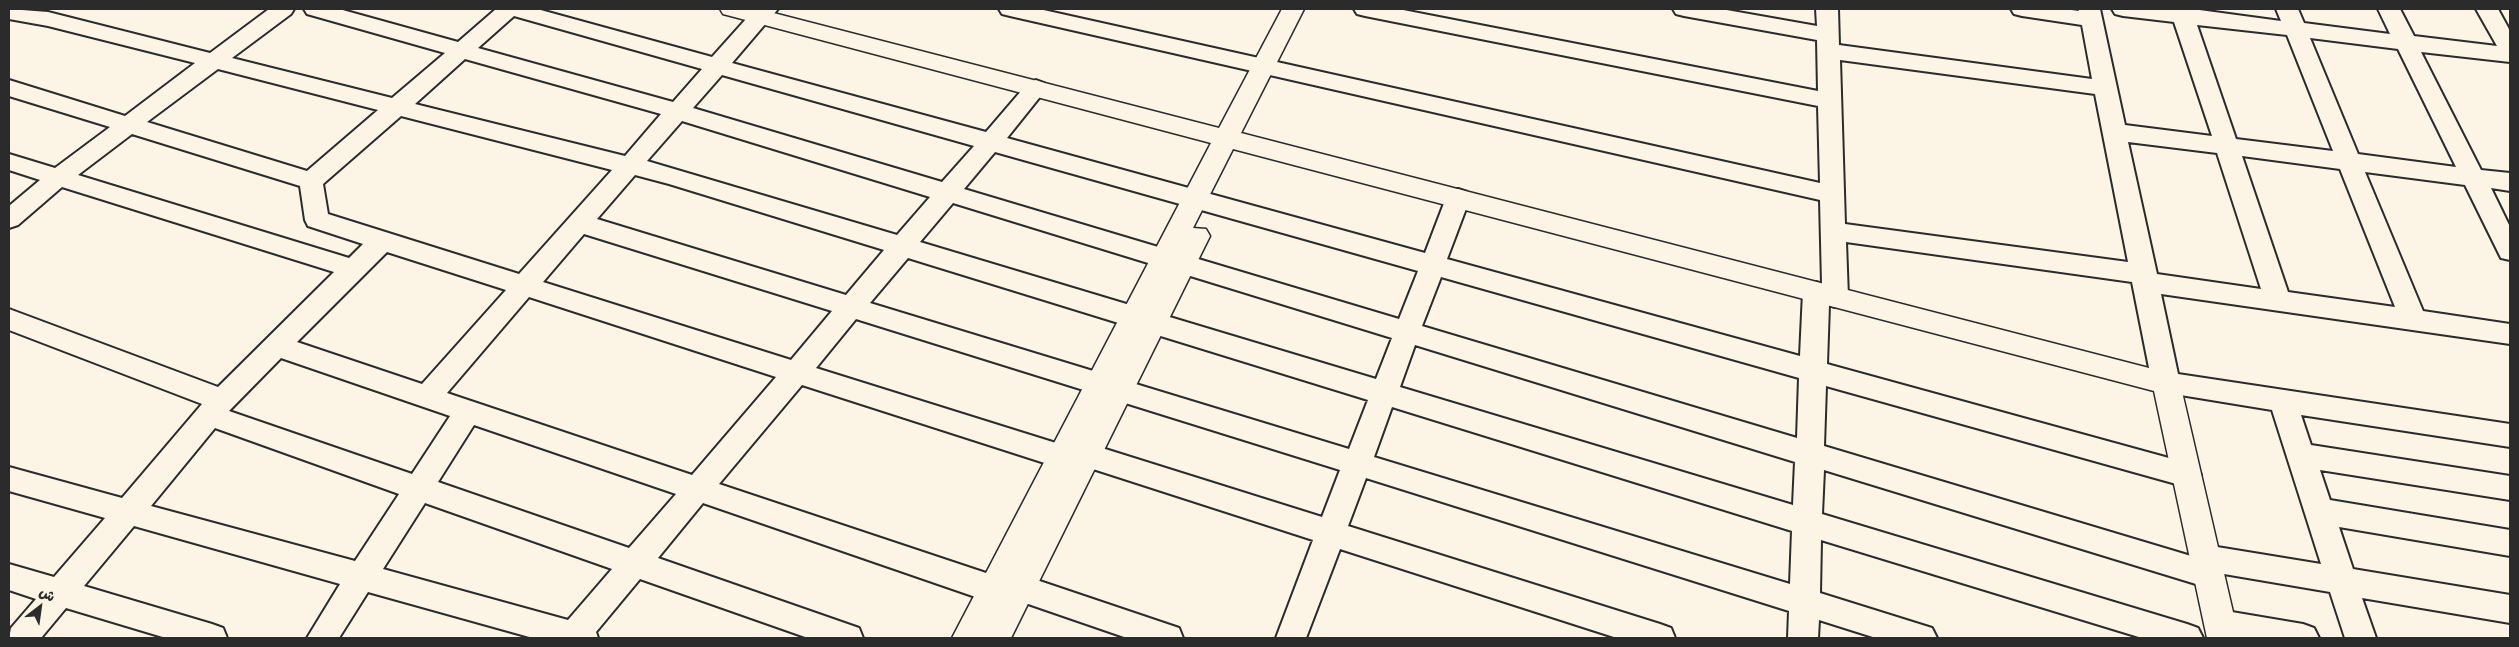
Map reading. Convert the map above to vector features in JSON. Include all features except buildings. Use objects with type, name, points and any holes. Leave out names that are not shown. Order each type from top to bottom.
[{"type":"street","points":[[9,219],[59,177],[283,9]]},
{"type":"street","points":[[315,9],[677,111],[1810,454],[2207,566],[2341,580],[2510,609]]},
{"type":"street","points":[[311,181],[509,9]]},
{"type":"street","points":[[513,9],[2187,476]]},
{"type":"street","points":[[732,9],[764,12],[1036,88],[2166,383],[2510,435]]},
{"type":"street","points":[[1010,9],[1832,194]]},
{"type":"street","points":[[968,638],[1003,586],[1077,458],[1109,387],[1272,68],[1293,9]]},
{"type":"street","points":[[1272,68],[1312,9]]},
{"type":"street","points":[[1365,9],[1830,101]]},
{"type":"street","points":[[1684,9],[1828,43],[2106,88]]},
{"type":"street","points":[[1802,638],[1813,372],[1833,231],[1827,9]]},
{"type":"street","points":[[2022,9],[2091,14],[2166,383],[2222,631],[2303,638]]},
{"type":"street","points":[[2123,9],[2291,19],[2406,42],[2510,55]]},
{"type":"street","points":[[2389,9],[2510,251]]},
{"type":"street","points":[[2487,9],[2510,50]]},
{"type":"street","points":[[9,12],[48,19],[630,166],[1144,320],[2187,638]]},
{"type":"street","points":[[427,397],[764,12]]},
{"type":"street","points":[[2182,12],[2278,301]]},
{"type":"street","points":[[2291,19],[2413,320]]},
{"type":"street","points":[[9,88],[311,181]]},
{"type":"street","points":[[9,479],[577,637],[635,564],[1036,88]]},
{"type":"street","points":[[2115,132],[2510,182]]},
{"type":"street","points":[[9,162],[354,268]]},
{"type":"street","points":[[311,181],[317,220],[796,373],[1331,533],[1660,638]]},
{"type":"street","points":[[1291,638],[1458,198]]},
{"type":"street","points":[[579,223],[1921,638]]},
{"type":"street","points":[[1833,231],[2145,278],[2278,301],[2510,334]]},
{"type":"street","points":[[22,638],[215,407],[382,241]]},
{"type":"street","points":[[9,319],[215,407],[419,488],[848,638]]},
{"type":"street","points":[[276,346],[698,489],[1168,638]]},
{"type":"street","points":[[2283,401],[2360,638]]},
{"type":"street","points":[[322,638],[468,411]]},
{"type":"street","points":[[2300,455],[2510,488]]},
{"type":"street","points":[[2319,511],[2510,543]]},
{"type":"street","points":[[9,577],[212,638]]},
{"type":"street","points":[[994,638],[1003,586]]}]
